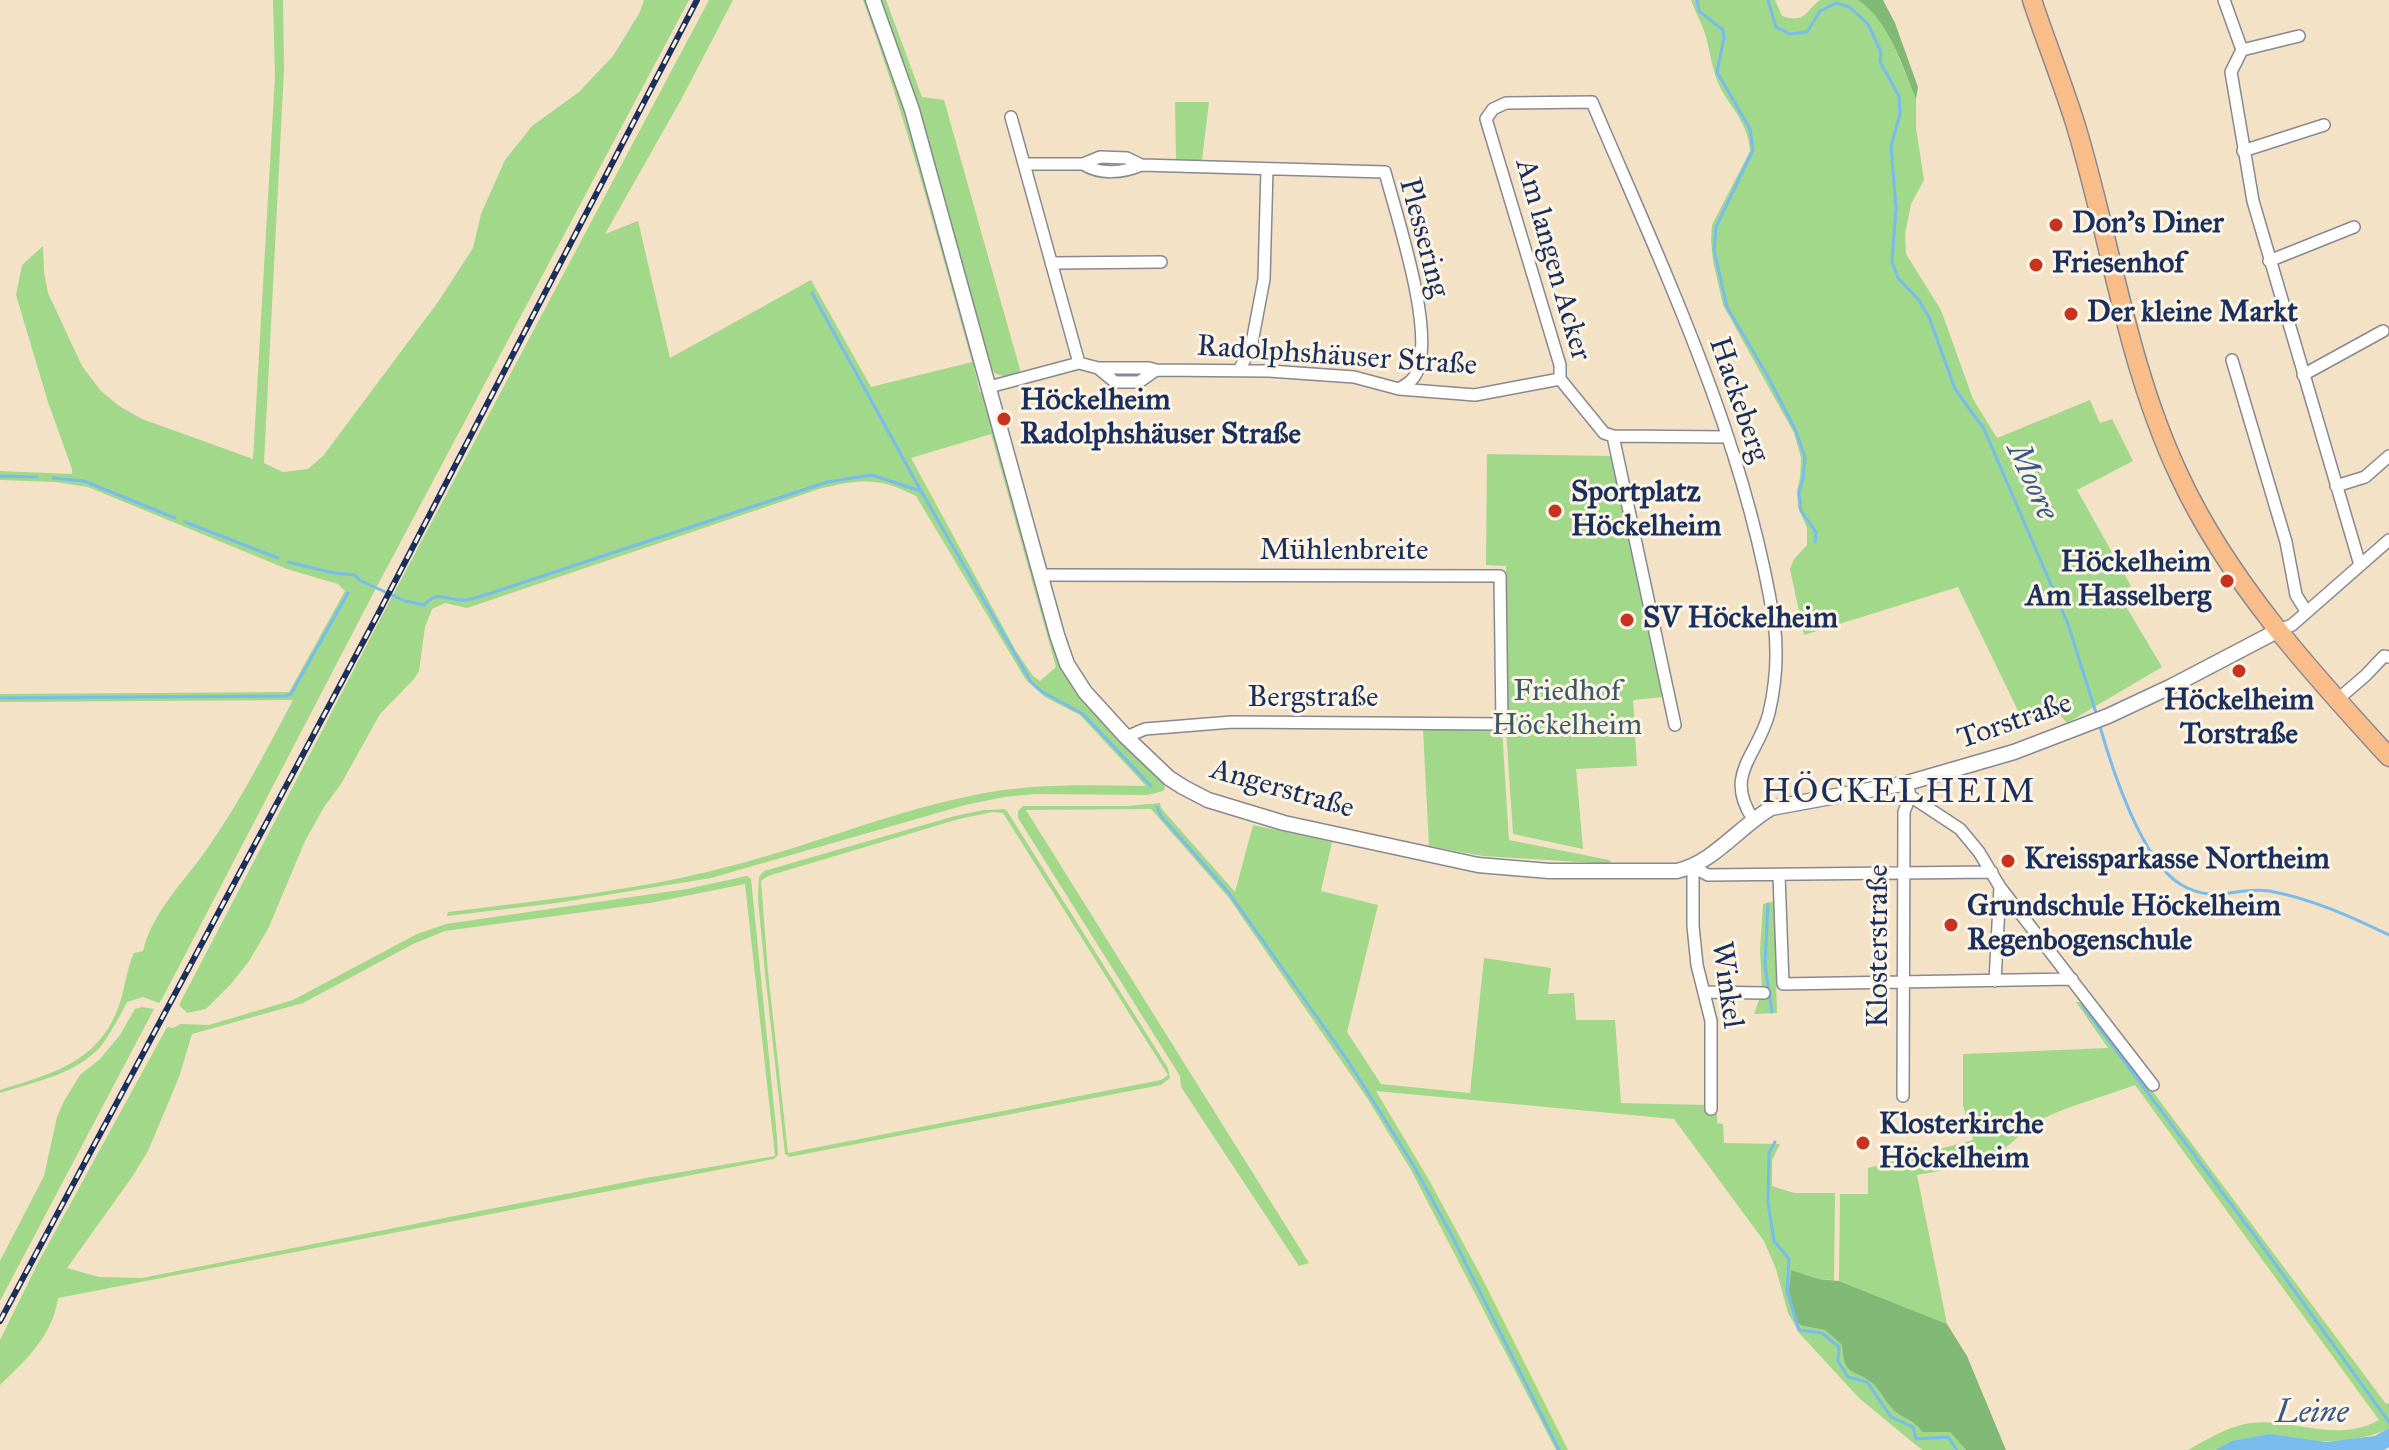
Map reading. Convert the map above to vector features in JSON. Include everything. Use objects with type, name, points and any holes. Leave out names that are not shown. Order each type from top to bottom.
[{"type":"main road","points":[[2032,0],[2076,127],[2148,398],[2179,477],[2209,530],[2257,602],[2389,757]]},
{"type":"street","name":"Angerstraße","points":[[873,0],[912,110],[1067,664],[1085,692],[1126,737],[1169,778],[1183,787],[1208,800],[1284,823],[1478,865],[1549,871],[1631,872],[1677,871],[1693,867]]},
{"type":"street","points":[[2224,0],[2242,50],[2231,72],[2243,151],[2269,261],[2360,565]]},
{"type":"street","points":[[2242,50],[2299,36]]},
{"type":"street","name":"Hackeberg","points":[[1493,109],[1506,103],[1592,102],[1699,356],[1746,496],[1762,563],[1776,648],[1775,680],[1768,714],[1752,755],[1742,770],[1741,798],[1753,819]]},
{"type":"street","name":"Am langen Acker","points":[[1493,109],[1486,119],[1560,365],[1560,379],[1604,433],[1613,436]]},
{"type":"street","points":[[1011,117],[1079,363]]},
{"type":"street","points":[[2243,151],[2324,125]]},
{"type":"street","points":[[1024,164],[1083,164],[1100,157],[1127,158],[1141,165],[1267,169],[1264,279],[1251,348],[1239,370]]},
{"type":"street","name":"Plessering","points":[[1267,169],[1385,172],[1412,273],[1422,330],[1418,369]]},
{"type":"street","points":[[2269,261],[2354,227]]},
{"type":"street","points":[[1051,263],[1161,262]]},
{"type":"street","points":[[2303,375],[2383,331]]},
{"type":"street","points":[[1251,348],[1269,371]]},
{"type":"street","points":[[2232,360],[2286,542],[2296,595],[2306,611]]},
{"type":"street","name":"Radolphshäuser Straße","points":[[989,387],[1079,363],[1098,368],[1115,382],[1139,382],[1156,370],[1269,371],[1354,377],[1399,389],[1475,395],[1560,379]]},
{"type":"street","points":[[1399,389],[1411,381],[1418,369],[1433,393]]},
{"type":"street","points":[[1675,725],[1613,436],[1728,437]]},
{"type":"street","points":[[2336,486],[2365,477],[2389,456]]},
{"type":"street","points":[[2279,630],[2292,625],[2389,540]]},
{"type":"street","name":"Mühlenbreite","points":[[1040,575],[1500,576],[1502,724]]},
{"type":"street","name":"Torstraße","points":[[1753,819],[1771,808],[1791,803],[1908,789],[2014,752],[2108,716],[2279,630]]},
{"type":"street","points":[[2338,699],[2384,656],[2389,657]]},
{"type":"street","name":"Bergstraße","points":[[1126,737],[1145,729],[1232,722],[1502,724]]},
{"type":"street","points":[[1908,789],[1960,829],[1979,852],[2000,887],[2153,1085]]},
{"type":"street","name":"Klosterstraße","points":[[1903,1096],[1904,812],[1908,789]]},
{"type":"street","points":[[1753,819],[1693,867],[1708,875],[1992,872]]},
{"type":"street","name":"Winkel","points":[[1693,867],[1693,926],[1697,965],[1711,1021],[1711,1109]]},
{"type":"street","points":[[1779,875],[1783,984],[2072,979]]},
{"type":"street","points":[[1995,981],[2000,887]]},
{"type":"street","points":[[1704,992],[1764,993]]},
{"type":"green space","points":[[273,0],[283,0],[284,69],[264,463],[283,472],[308,469],[323,456],[438,302],[473,248],[481,214],[505,160],[532,126],[579,92],[613,56],[644,0],[689,0],[162,999],[159,1003],[143,997],[127,1002],[105,1041],[80,1064],[54,1076],[0,1093],[0,1090],[70,1064],[98,1042],[118,1008],[134,953],[143,951],[162,909],[232,811],[293,700],[0,702],[0,694],[289,692],[345,591],[338,584],[287,569],[88,487],[0,480],[0,471],[72,474],[16,295],[22,265],[43,246],[48,293],[82,366],[100,390],[142,419],[253,459],[275,76]]},
{"type":"green space","points":[[709,0],[733,0],[605,234],[638,221],[670,358],[811,280],[871,387],[972,362],[907,134],[863,0],[868,0],[898,80],[978,366],[974,367],[980,392],[985,392],[1054,641],[1163,780],[1165,788],[1148,795],[1035,794],[1004,797],[965,805],[711,878],[557,903],[447,916],[448,912],[584,895],[686,877],[750,861],[939,803],[992,792],[1058,786],[1146,786],[1080,715],[1045,697],[1026,680],[916,496],[891,485],[870,482],[822,488],[467,608],[445,603],[432,609],[425,627],[419,671],[380,714],[341,784],[324,807],[305,841],[268,929],[249,961],[206,1009],[187,1013],[179,1005]],"holes":[[[991,434],[1056,667],[1040,681],[1033,676],[1016,651],[911,458]]]},
{"type":"green space","points":[[878,0],[886,0],[922,97],[944,100],[1021,373],[1006,377],[994,373],[987,356]]},
{"type":"green space","points":[[1691,0],[1775,0],[1782,16],[1796,18],[1820,0],[1858,0],[1879,19],[1891,39],[1916,99],[1916,128],[1924,180],[1911,204],[1905,234],[1906,254],[1941,310],[1973,399],[1997,438],[2090,400],[2100,423],[2112,419],[2133,461],[2077,490],[2131,586],[2118,593],[2162,667],[2067,723],[2055,709],[2023,721],[1958,587],[1804,635],[1790,569],[1794,559],[1807,545],[1807,528],[1798,507],[1801,458],[1794,433],[1723,305],[1713,261],[1712,225],[1750,151],[1749,142],[1744,126],[1718,83],[1706,36]]},
{"type":"green space","points":[[1858,0],[1883,0],[1895,23],[1918,87],[1916,99],[1886,31]]},
{"type":"green space","points":[[1175,102],[1209,102],[1202,160],[1176,160]]},
{"type":"green space","name":"Friedhof Höckelheim","points":[[1487,454],[1611,456],[1663,697],[1633,700],[1637,766],[1576,769],[1583,849],[1513,834],[1506,729],[1506,566],[1486,565]]},
{"type":"green space","points":[[1423,729],[1502,729],[1509,840],[1609,860],[1613,864],[1483,856],[1429,846]]},
{"type":"green space","points":[[1160,803],[1161,808],[1235,892],[1253,825],[1332,842],[1321,891],[1378,905],[1347,1032],[1381,1084],[1470,1093],[1484,958],[1551,968],[1548,994],[1574,993],[1576,1020],[1615,1020],[1621,1103],[1707,1105],[1707,1113],[1717,1114],[1717,1123],[1723,1124],[1724,1143],[1780,1144],[1772,1160],[1772,1186],[1794,1193],[1835,1193],[1834,1280],[1818,1279],[1803,1326],[1825,1330],[1842,1345],[1849,1368],[1870,1381],[1897,1413],[1922,1432],[1950,1432],[1966,1450],[1923,1450],[1917,1446],[1859,1398],[1800,1334],[1788,1313],[1776,1269],[1764,1241],[1674,1119],[1376,1091],[1481,1276],[1568,1450],[1556,1450],[1411,1170],[1367,1098],[1229,898],[1151,809],[1026,810],[1309,1263],[1299,1266],[1181,1087],[1180,1076],[1018,818],[1018,811],[1023,806]]},
{"type":"green space","points":[[984,810],[1007,811],[1168,1068],[1170,1078],[1161,1085],[789,1157],[785,1154],[765,973],[759,877],[764,871]],"holes":[[[1003,813],[1168,1075],[1161,1080],[788,1153],[761,881],[768,876],[959,819]]]},
{"type":"green space","points":[[747,876],[751,879],[777,1137],[778,1155],[774,1159],[58,1298],[44,1335],[0,1385],[0,1340],[39,1261],[167,1027],[209,1025],[293,1000],[417,934],[446,924],[687,889]],"holes":[[[745,884],[775,1156],[646,1178],[142,1278],[99,1277],[67,1268],[148,1151],[179,1077],[192,1034],[303,1003],[413,944],[445,931],[650,903]]]},
{"type":"green space","points":[[1774,901],[1777,1013],[1754,1014],[1762,991],[1760,949],[1763,904]]},
{"type":"green space","points":[[2076,1002],[2086,1002],[2386,1404],[2389,1403],[2389,1428],[2355,1439],[2236,1441],[2213,1450],[2188,1450],[2226,1430],[2251,1423],[2347,1430],[2379,1420],[2135,1085],[2046,1117],[1987,1159],[1917,1175],[1947,1324],[1839,1281],[1840,1194],[1868,1194],[1868,1168],[1973,1140],[1963,1105],[1963,1054],[2108,1048]]},
{"type":"green space","points":[[135,1009],[154,1009],[0,1301],[0,1261],[44,1176],[57,1117],[64,1101],[80,1075],[100,1059],[120,1035]]},
{"type":"green space","points":[[1791,1270],[1818,1279],[1839,1281],[1947,1324],[1967,1356],[2006,1450],[1966,1450],[1950,1432],[1922,1432],[1897,1413],[1876,1387],[1848,1368],[1842,1345],[1825,1330],[1797,1322],[1789,1291]]},
{"type":"water","name":"Leine","points":[[2389,1428],[2389,1447],[2384,1450],[2215,1450],[2232,1441],[2269,1434],[2326,1442],[2375,1436]]},
{"type":"waterway","points":[[1697,0],[1699,11],[1723,30],[1717,72],[1750,129],[1753,150],[1716,227],[1714,250],[1727,307],[1796,431],[1805,458],[1799,492],[1801,511],[1816,532],[1815,542]]},
{"type":"waterway","name":"Moore","points":[[1768,0],[1776,27],[1790,34],[1807,32],[1820,11],[1836,3],[1849,7],[1868,24],[1881,52],[1880,62],[1899,96],[1900,114],[1891,146],[1896,208],[1892,262],[1898,278],[1918,299],[1929,317],[1955,389],[1984,429],[2068,624],[2097,716]]},
{"type":"waterway","points":[[812,293],[1031,682],[1041,691],[1083,714],[1151,786]]},
{"type":"waterway","points":[[288,562],[355,575],[359,580],[405,601],[424,605],[438,597],[459,600],[479,597],[827,482],[872,475],[921,491]]},
{"type":"waterway","points":[[0,476],[37,477]]},
{"type":"waterway","points":[[53,478],[84,481],[175,518]]},
{"type":"waterway","points":[[185,522],[278,558]]},
{"type":"waterway","points":[[0,698],[286,696],[291,694],[348,593]]},
{"type":"waterway","name":"Moore","points":[[2099,723],[2111,763],[2140,834],[2166,872],[2180,884],[2204,893],[2257,890],[2284,894],[2330,909],[2389,935]]},
{"type":"waterway","points":[[1157,807],[1161,816],[1229,893],[1348,1061],[1412,1163],[1559,1450]]},
{"type":"waterway","points":[[1768,904],[1765,965],[1772,1012]]},
{"type":"waterway","points":[[2083,1006],[2389,1422]]},
{"type":"waterway","points":[[1775,1142],[1769,1153],[1768,1203],[1774,1241],[1789,1259],[1787,1291],[1799,1330],[1822,1333],[1839,1347],[1838,1361],[1848,1377],[1867,1382],[1891,1417],[1913,1427],[1916,1439],[1948,1437],[1957,1450]]},
{"type":"railway","points":[[0,1321],[377,616],[697,0]]},
{"type":"place","name":"Don's Diner","points":[[2056,225]]},
{"type":"place","name":"Friesenhof","points":[[2036,265]]},
{"type":"place","name":"Der kleine Markt","points":[[2071,314]]},
{"type":"place","name":"Höckelheim Radolphshäuser Straße","points":[[1004,419]]},
{"type":"place","name":"Sportplatz Höckelheim","points":[[1555,511]]},
{"type":"place","name":"Höckelheim Am Hasselberg","points":[[2227,581]]},
{"type":"place","name":"SV Höckelheim","points":[[1627,620]]},
{"type":"place","name":"Höckelheim Torstraße","points":[[2239,671]]},
{"type":"place","name":"Kreissparkasse Northeim","points":[[2008,861]]},
{"type":"place","name":"Grundschule Höckelheim Regenbogenschule","points":[[1951,925]]},
{"type":"place","name":"Klosterkirche Höckelheim","points":[[1863,1143]]},
{"type":"district","name":"HÖCKELHEIM","points":[[1899,794]]}]
